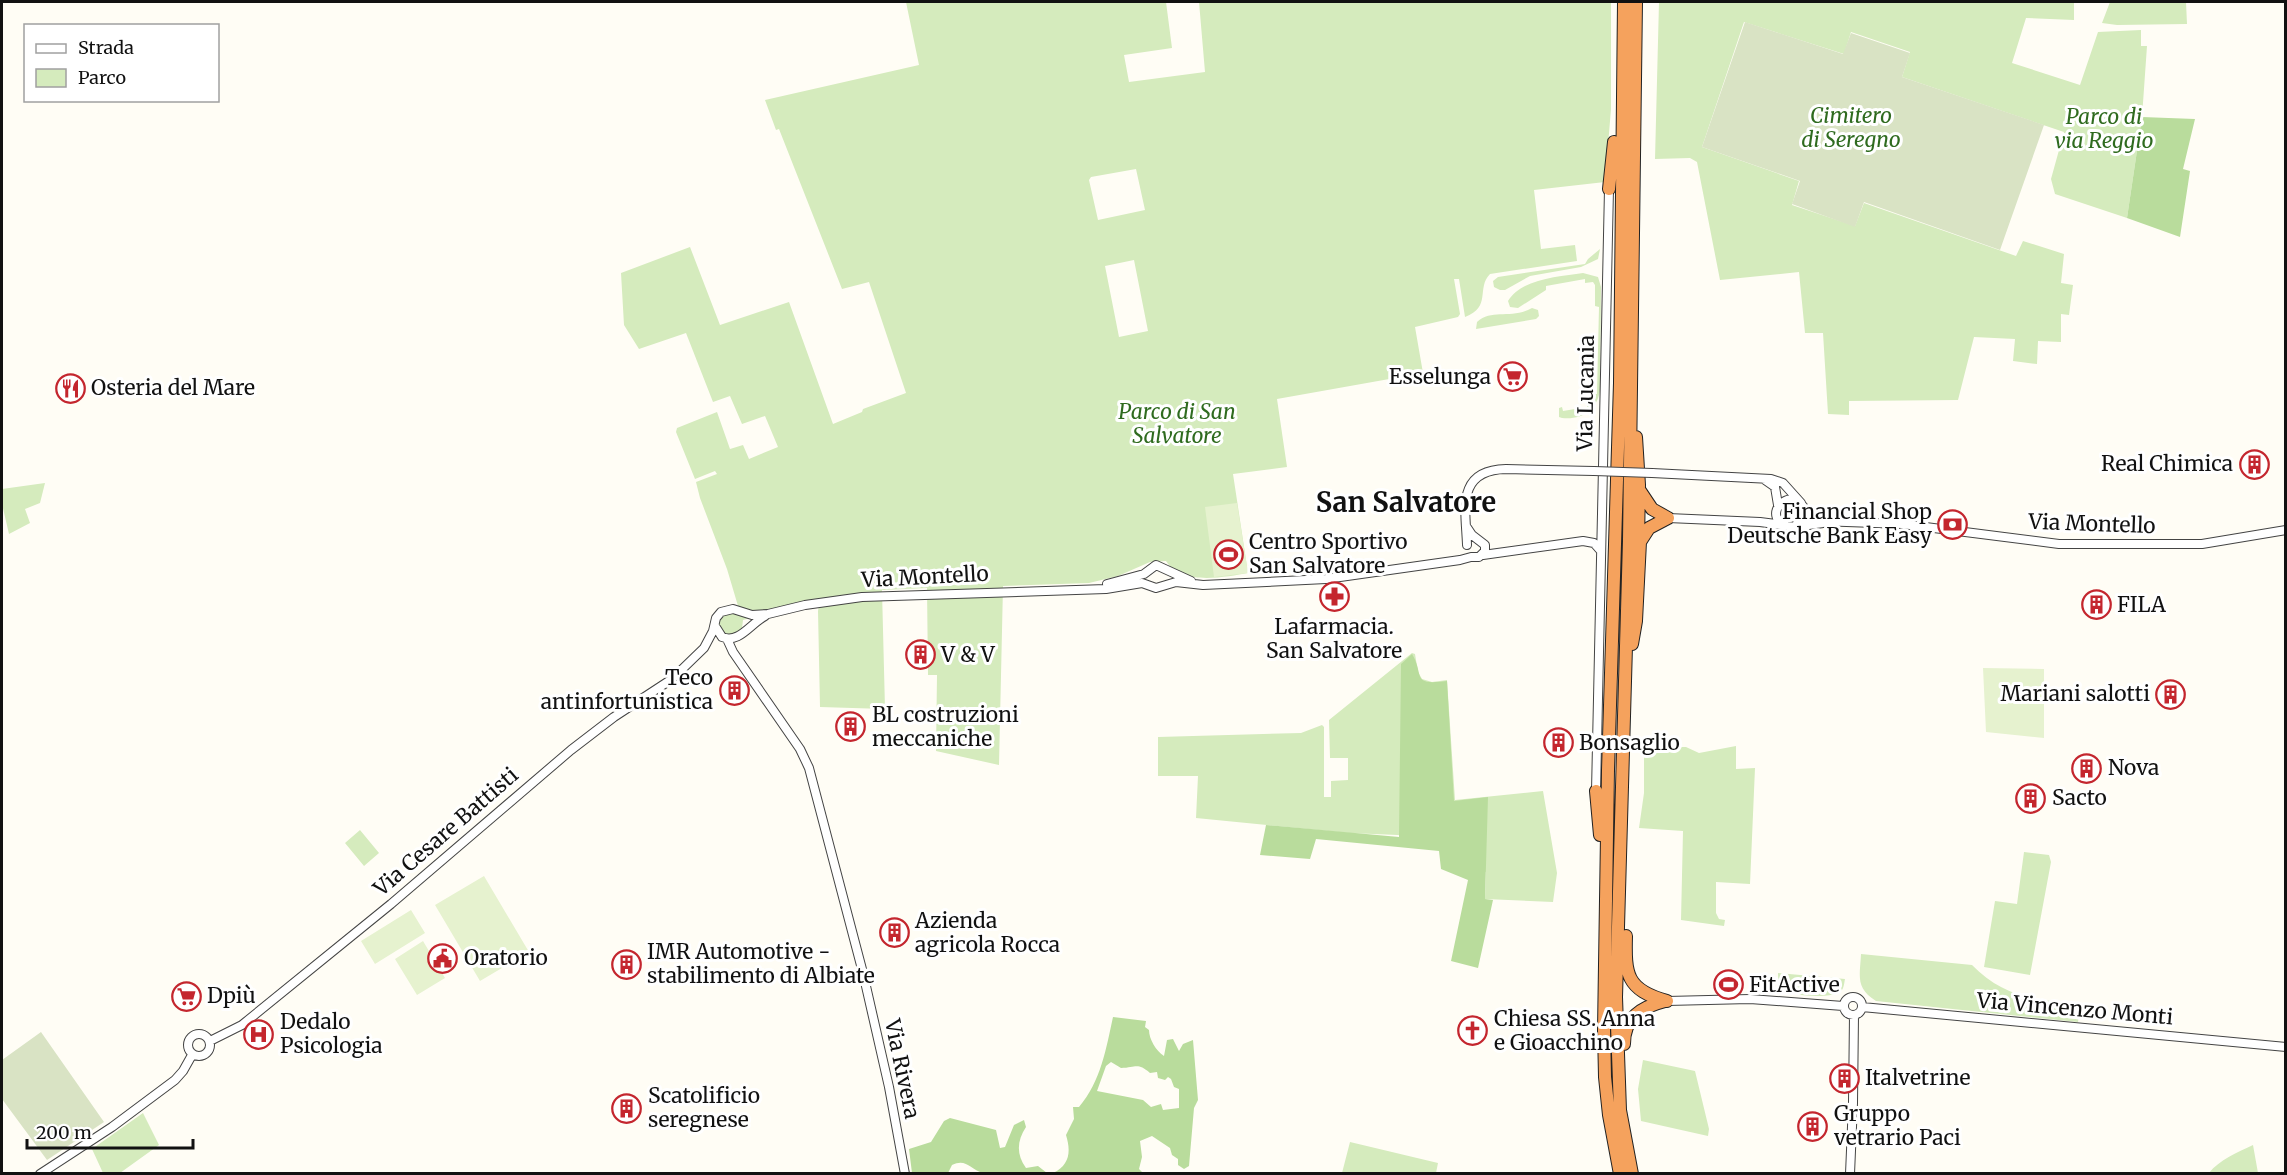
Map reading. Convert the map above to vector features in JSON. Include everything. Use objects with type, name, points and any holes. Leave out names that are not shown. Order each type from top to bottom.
[{"type":"highway","points":[[1620,1173],[1608,1115],[1605,1077],[1606,891],[1620,382],[1624,2]]},
{"type":"highway","points":[[1632,1173],[1626,1146],[1618,1080],[1616,997],[1626,659],[1636,2]]},
{"type":"highway","points":[[1609,189],[1614,144],[1617,63],[1623,37]]},
{"type":"highway","points":[[1626,659],[1635,629],[1639,490],[1635,429],[1629,399]]},
{"type":"highway","points":[[1639,490],[1652,509],[1668,518]]},
{"type":"highway","points":[[1638,550],[1649,528],[1668,518]]},
{"type":"highway","points":[[1596,791],[1606,891]]},
{"type":"highway","points":[[1619,896],[1626,914],[1626,966],[1630,980],[1640,991],[1667,1001]]},
{"type":"highway","points":[[1618,1080],[1623,1072],[1624,1034],[1629,1022],[1638,1011],[1667,1001]]},
{"type":"street","name":"Via Lucania","points":[[1596,791],[1609,189]]},
{"type":"street","name":"Via Montello","points":[[1467,546],[1464,509],[1467,493],[1472,484],[1485,473],[1495,469],[1762,478],[1783,483],[1814,519],[1826,522]]},
{"type":"street","points":[[1762,478],[1775,487],[1778,519],[1783,525]]},
{"type":"street","points":[[1583,541],[1596,530],[1602,484]]},
{"type":"street","points":[[1668,518],[1796,525],[1804,517],[1802,506],[1789,499],[1761,522]]},
{"type":"street","name":"Via Montello","points":[[1796,525],[1826,522],[1918,525],[2059,544],[2202,544],[2286,530]]},
{"type":"street","points":[[1466,526],[1477,539],[1483,542],[1484,551]]},
{"type":"street","points":[[1454,560],[1462,554],[1472,540],[1477,539]]},
{"type":"street","points":[[1484,551],[1498,553],[1583,541],[1594,543],[1601,551]]},
{"type":"street","points":[[1467,546],[1471,556]]},
{"type":"street","points":[[1203,585],[1156,565],[1147,572],[1146,578],[1149,585],[1160,588],[1176,582],[1203,585],[1326,579],[1471,556],[1477,558],[1484,551]]},
{"type":"street","points":[[1166,570],[1168,578],[1166,584]]},
{"type":"street","name":"Via Montello","points":[[1085,589],[1140,576],[1147,572]]},
{"type":"street","name":"Via Montello","points":[[741,612],[756,616],[823,602],[895,596],[1106,589],[1142,583],[1149,585]]},
{"type":"street","points":[[733,609],[741,612],[746,621],[744,631],[730,639],[718,634],[715,626],[716,618],[724,610],[733,609]]},
{"type":"street","name":"Via Montello","points":[[744,631],[768,614]]},
{"type":"street","name":"Via Cesare Battisti","points":[[210,1041],[242,1025],[391,904],[558,759],[614,717],[672,679],[704,648],[715,626]]},
{"type":"street","name":"Via Cesare Battisti","points":[[704,648],[730,639]]},
{"type":"street","name":"Via Rivera","points":[[730,639],[733,652],[807,762],[863,973],[889,1087],[905,1173]]},
{"type":"street","points":[[1852,997],[1861,1001],[1862,1007],[1859,1013],[1854,1015],[1846,1013],[1843,1006],[1847,998],[1852,997]]},
{"type":"street","points":[[1667,1001],[1750,999],[1843,1006]]},
{"type":"street","name":"Via Vincenzo Monti","points":[[1862,1007],[2286,1047]]},
{"type":"street","points":[[1850,1173],[1854,1015]]},
{"type":"street","points":[[202,1034],[210,1041],[210,1049],[205,1056],[192,1055],[188,1046],[192,1036],[202,1034]]},
{"type":"street","points":[[39,1173],[68,1157],[112,1127],[175,1080],[192,1055]]},
{"type":"green space","name":"Parco di San Salvatore","points":[[906,2],[1166,2],[1172,48],[1124,55],[1129,82],[1205,72],[1199,2],[1611,2],[1611,109],[1605,182],[1534,190],[1541,249],[1575,245],[1577,261],[1490,274],[1484,285],[1481,303],[1473,313],[1465,317],[1459,279],[1454,279],[1460,314],[1458,317],[1415,327],[1423,373],[1277,399],[1287,467],[1233,474],[1248,573],[1216,578],[1192,577],[1173,569],[1166,561],[1150,562],[1118,576],[1089,583],[1003,586],[999,765],[936,751],[937,675],[928,675],[927,588],[882,590],[885,709],[820,707],[818,611],[820,599],[743,620],[738,634],[725,635],[718,623],[723,614],[736,613],[741,616],[696,482],[717,474],[715,471],[695,479],[676,432],[677,428],[717,412],[730,449],[743,445],[749,459],[778,447],[765,416],[742,424],[730,396],[713,402],[686,333],[639,349],[624,325],[621,273],[690,247],[720,325],[789,302],[833,424],[862,412],[863,409],[906,393],[869,282],[842,289],[779,129],[776,130],[765,100],[919,65]],"holes":[[[1136,169],[1145,210],[1098,220],[1089,180],[1091,177]],[[1134,260],[1148,331],[1119,337],[1105,266]]]},
{"type":"green space","name":"Parco di via Reggio","points":[[1659,2],[2074,2],[2074,20],[2026,18],[2012,63],[2080,85],[2098,32],[2141,30],[2141,46],[2147,46],[2142,117],[2127,218],[2055,194],[2051,179],[2064,132],[1902,77],[1910,52],[1851,32],[1844,54],[1744,22],[1702,147],[1799,181],[1792,205],[1855,226],[1864,203],[2016,256],[2023,241],[2064,254],[2061,283],[2073,285],[2069,315],[2061,314],[2061,342],[2038,341],[2037,364],[2013,361],[2015,339],[1974,337],[1958,400],[1849,401],[1849,415],[1828,414],[1823,333],[1805,333],[1799,272],[1720,280],[1697,162],[1690,158],[1655,159]]},
{"type":"green space","points":[[2110,2],[2186,2],[2187,24],[2117,25],[2102,23]]},
{"type":"green space","name":"Cimitero di Seregno","points":[[1745,22],[1843,54],[1851,33],[1910,53],[1902,77],[2044,125],[2000,250],[1864,202],[1855,227],[1792,204],[1800,181],[1702,147]]},
{"type":"green space","points":[[2142,117],[2195,119],[2183,169],[2190,171],[2180,237],[2127,218]]},
{"type":"green space","points":[[1600,249],[1598,259],[1581,267],[1530,276],[1505,290],[1494,287],[1493,281],[1498,277],[1585,264]]},
{"type":"green space","points":[[1583,273],[1598,277],[1601,287],[1600,391],[1595,404],[1587,413],[1582,416],[1562,418],[1559,417],[1559,408],[1562,407],[1563,411],[1587,407],[1593,394],[1597,394],[1599,307],[1595,306],[1595,285],[1593,282],[1585,283],[1585,279],[1546,286],[1546,290],[1518,308],[1510,307],[1508,301],[1522,287],[1532,283]]},
{"type":"green space","points":[[1532,308],[1538,310],[1539,316],[1536,319],[1476,329],[1477,322],[1483,318],[1517,313]]},
{"type":"green space","points":[[45,483],[40,503],[25,509],[30,523],[9,534],[2,504],[2,489]]},
{"type":"green space","name":"Centro Sportivo San Salvatore","points":[[1237,503],[1248,573],[1214,577],[1205,507]]},
{"type":"green space","points":[[1412,653],[1415,654],[1418,672],[1422,679],[1432,682],[1447,680],[1455,800],[1543,791],[1557,873],[1553,902],[1485,899],[1486,872],[1446,865],[1446,837],[1349,833],[1196,818],[1198,776],[1158,776],[1158,737],[1301,733],[1322,725],[1324,727],[1324,797],[1331,797],[1331,781],[1348,780],[1348,758],[1330,758],[1329,720]]},
{"type":"green space","points":[[1412,654],[1423,680],[1447,681],[1454,801],[1488,797],[1485,899],[1493,900],[1478,968],[1451,961],[1468,880],[1441,869],[1439,851],[1316,839],[1310,859],[1260,855],[1266,825],[1399,837],[1401,664]]},
{"type":"green space","points":[[1983,668],[2044,669],[2044,738],[1986,732]]},
{"type":"green space","points":[[1736,746],[1736,769],[1755,768],[1750,884],[1716,882],[1716,913],[1719,919],[1725,920],[1724,926],[1681,920],[1683,831],[1639,828],[1644,793],[1644,747],[1686,747],[1699,753]]},
{"type":"green space","points":[[360,830],[379,853],[364,866],[345,843]]},
{"type":"green space","points":[[2024,852],[2049,855],[2051,862],[2030,975],[1984,967],[1995,901],[2017,904]]},
{"type":"green space","points":[[484,876],[529,952],[480,981],[435,905]]},
{"type":"green space","points":[[411,910],[425,933],[375,964],[361,941]]},
{"type":"green space","points":[[423,941],[445,978],[417,995],[395,959]]},
{"type":"green space","points":[[1861,954],[1972,965],[1996,984],[2022,996],[2050,1001],[2081,1002],[2078,1022],[1876,1001],[1865,991],[1860,981]]},
{"type":"green space","points":[[1778,973],[1845,979],[1844,986],[1836,994],[1803,995],[1783,988],[1779,983]]},
{"type":"green space","points":[[1113,1017],[1146,1021],[1145,1027],[1149,1030],[1150,1037],[1158,1051],[1164,1056],[1167,1040],[1173,1039],[1179,1051],[1183,1044],[1193,1040],[1198,1100],[1194,1108],[1189,1166],[1184,1169],[1178,1165],[1178,1159],[1172,1155],[1170,1148],[1152,1136],[1140,1141],[1142,1157],[1139,1169],[1143,1173],[1053,1173],[1063,1166],[1068,1157],[1066,1135],[1074,1119],[1073,1107],[1079,1107],[1098,1076]],"holes":[[[1111,1062],[1121,1068],[1139,1067],[1150,1073],[1157,1072],[1158,1078],[1171,1079],[1174,1087],[1179,1089],[1179,1108],[1163,1110],[1161,1104],[1151,1107],[1143,1100],[1097,1091],[1106,1066]]]},
{"type":"green space","points":[[41,1032],[104,1122],[47,1160],[2,1099],[2,1060]]},
{"type":"green space","points":[[1643,1060],[1695,1071],[1709,1129],[1708,1136],[1641,1121],[1638,1089]]},
{"type":"green space","points":[[143,1113],[159,1145],[120,1173],[103,1173],[92,1149]]},
{"type":"green space","points":[[950,1118],[996,1130],[1000,1148],[1005,1147],[1014,1125],[1024,1120],[1026,1127],[1019,1142],[1021,1158],[1026,1168],[1038,1166],[1047,1173],[988,1174],[957,1163],[952,1165],[948,1173],[912,1173],[909,1149],[931,1142],[944,1121]]},
{"type":"green space","points":[[1350,1142],[1438,1163],[1436,1173],[1342,1173]]},
{"type":"green space","points":[[2253,1145],[2258,1173],[2209,1173],[2223,1160]]},
{"type":"place","name":"Esselunga","points":[[1512,377]]},
{"type":"place","name":"Osteria del Mare","points":[[70,388]]},
{"type":"place","name":"Real Chimica","points":[[2254,464]]},
{"type":"place","name":"Financial Shop Deutsche Bank Easy","points":[[1953,524]]},
{"type":"place","name":"Centro Sportivo San Salvatore","points":[[1228,554]]},
{"type":"place","name":"Lafarmacia. San Salvatore","points":[[1334,596]]},
{"type":"place","name":"FILA","points":[[2096,605]]},
{"type":"place","name":"V & V","points":[[920,655]]},
{"type":"place","name":"Teco antinfortunistica","points":[[734,690]]},
{"type":"place","name":"Mariani salotti","points":[[2171,694]]},
{"type":"place","name":"BL costruzioni meccaniche","points":[[851,727]]},
{"type":"place","name":"Bonsaglio","points":[[1558,743]]},
{"type":"place","name":"Nova","points":[[2087,768]]},
{"type":"place","name":"Sacto","points":[[2031,798]]},
{"type":"place","name":"Azienda agricola Rocca","points":[[894,933]]},
{"type":"place","name":"Oratorio","points":[[443,958]]},
{"type":"place","name":"IMR Automotive - stabilimento di Albiate","points":[[626,964]]},
{"type":"place","name":"FitActive","points":[[1728,985]]},
{"type":"place","name":"Dpiù","points":[[186,996]]},
{"type":"place","name":"Chiesa SS. Anna e Gioacchino","points":[[1473,1031]]},
{"type":"place","name":"Dedalo Psicologia","points":[[259,1034]]},
{"type":"place","name":"Italvetrine","points":[[1844,1078]]},
{"type":"place","name":"Scatolificio seregnese","points":[[627,1108]]},
{"type":"place","name":"Gruppo vetrario Paci","points":[[1813,1126]]},
{"type":"district","name":"San Salvatore","points":[[1406,503]]}]
